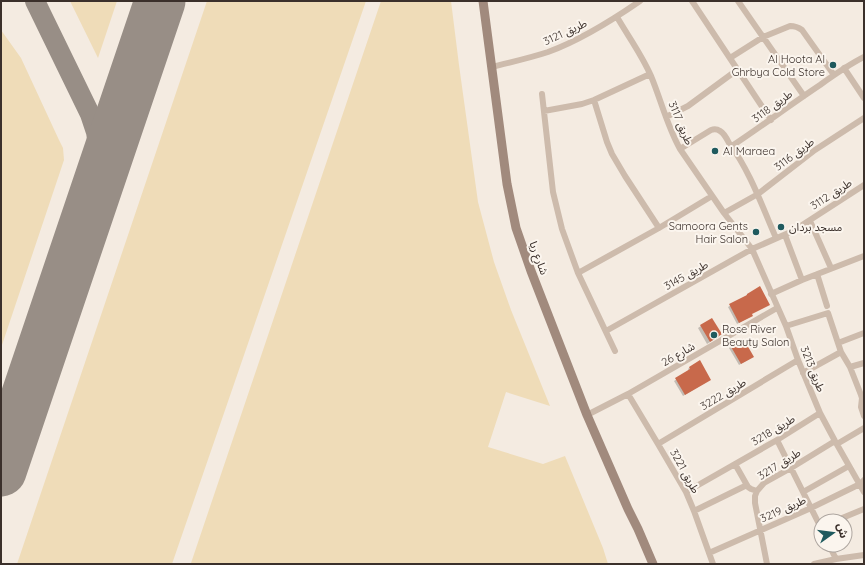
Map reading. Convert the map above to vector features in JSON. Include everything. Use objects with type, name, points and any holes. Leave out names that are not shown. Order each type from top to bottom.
[{"type":"main road","name":"شارع ريا","points":[[483,1],[507,184],[516,228],[528,264],[587,415],[653,564]]},
{"type":"main road","name":"شارع ريا","points":[[628,509],[646,564]]},
{"type":"street","name":"طريق 3121","points":[[492,67],[548,52],[572,42],[616,17],[640,1]]},
{"type":"street","points":[[692,1],[770,120]]},
{"type":"street","points":[[738,1],[804,96]]},
{"type":"street","name":"طريق 3117","points":[[616,17],[650,74],[674,137],[680,148],[724,213],[752,249]]},
{"type":"street","points":[[730,58],[763,37],[790,26],[794,26],[802,30],[834,75]]},
{"type":"street","name":"طريق 3118","points":[[732,146],[844,68],[864,57]]},
{"type":"street","points":[[844,68],[864,98]]},
{"type":"street","points":[[666,117],[688,106],[737,70]]},
{"type":"street","points":[[544,110],[582,104],[594,100],[650,74]]},
{"type":"street","points":[[542,94],[556,211],[578,273],[615,350]]},
{"type":"street","points":[[594,100],[612,154],[659,228]]},
{"type":"street","name":"طريق 3116","points":[[724,213],[758,194],[815,150],[864,118]]},
{"type":"street","points":[[680,148],[711,130],[719,130],[732,146],[758,194],[776,238]]},
{"type":"street","name":"طريق 3112","points":[[776,238],[785,235],[810,220],[864,185]]},
{"type":"street","points":[[578,273],[659,228],[712,196]]},
{"type":"street","name":"طريق 3112","points":[[810,220],[831,268]]},
{"type":"street","points":[[785,235],[802,280]]},
{"type":"street","name":"طريق 3145","points":[[606,331],[752,249],[776,238]]},
{"type":"street","name":"طريق 3213","points":[[752,249],[786,326],[803,373],[820,413],[849,466],[862,482],[864,492]]},
{"type":"street","points":[[771,294],[831,268],[864,256]]},
{"type":"street","points":[[817,274],[827,306]]},
{"type":"street","name":"شارع 26","points":[[587,415],[628,394],[777,308]]},
{"type":"street","points":[[786,326],[828,313],[841,352],[850,367],[861,395],[861,407],[864,416]]},
{"type":"street","points":[[838,343],[864,333]]},
{"type":"street","points":[[803,373],[841,352]]},
{"type":"street","name":"طريق 3222","points":[[658,444],[798,360]]},
{"type":"street","points":[[850,367],[864,363]]},
{"type":"street","name":"طريق 3221","points":[[628,394],[686,492],[713,564]]},
{"type":"street","name":"طريق 3218","points":[[686,492],[777,440],[820,413]]},
{"type":"street","name":"طريق 3217","points":[[766,564],[761,529],[755,503],[757,491],[764,483],[836,442],[863,429]]},
{"type":"street","points":[[777,440],[814,513]]},
{"type":"street","points":[[735,464],[747,485],[751,489],[757,491]]},
{"type":"street","points":[[803,492],[849,466]]},
{"type":"street","name":"طريق 3219","points":[[709,553],[811,508],[862,482]]},
{"type":"street","points":[[694,511],[747,485]]},
{"type":"street","points":[[853,514],[864,509]]},
{"type":"street","points":[[833,553],[836,559]]},
{"type":"street","points":[[814,564],[864,555]]},
{"type":"sand","points":[[70,1],[117,1],[98,58]]},
{"type":"sand","points":[[207,1],[366,1],[172,564],[17,564]]},
{"type":"sand","points":[[381,1],[451,1],[478,202],[494,262],[511,310],[550,406],[506,392],[488,447],[543,464],[565,456],[603,548],[608,564],[191,563]]},
{"type":"sand","points":[[1,30],[21,58],[63,148],[64,160],[1,348]]},
{"type":"building","points":[[760,286],[770,305],[752,314],[753,316],[739,323],[729,304],[747,295]]},
{"type":"building","points":[[712,318],[722,334],[710,342],[700,325]]},
{"type":"building","points":[[743,338],[754,357],[741,364],[730,345]]},
{"type":"building","points":[[700,360],[711,380],[685,395],[675,378],[690,369],[689,367]]},
{"type":"taxiway","points":[[35,1],[90,114],[96,132],[98,146],[97,187]]},
{"type":"runway","points":[[1,471],[160,1]]},
{"type":"place","name":"Al Hoota Al Ghrbya Cold Store","points":[[833,65]]},
{"type":"place","name":"Al Maraea","points":[[715,151]]},
{"type":"place","name":"مسجد بردان","points":[[781,227]]},
{"type":"place","name":"Samoora Gents Hair Salon","points":[[756,232]]},
{"type":"place","name":"Rose River Beauty Salon","points":[[714,335]]}]
